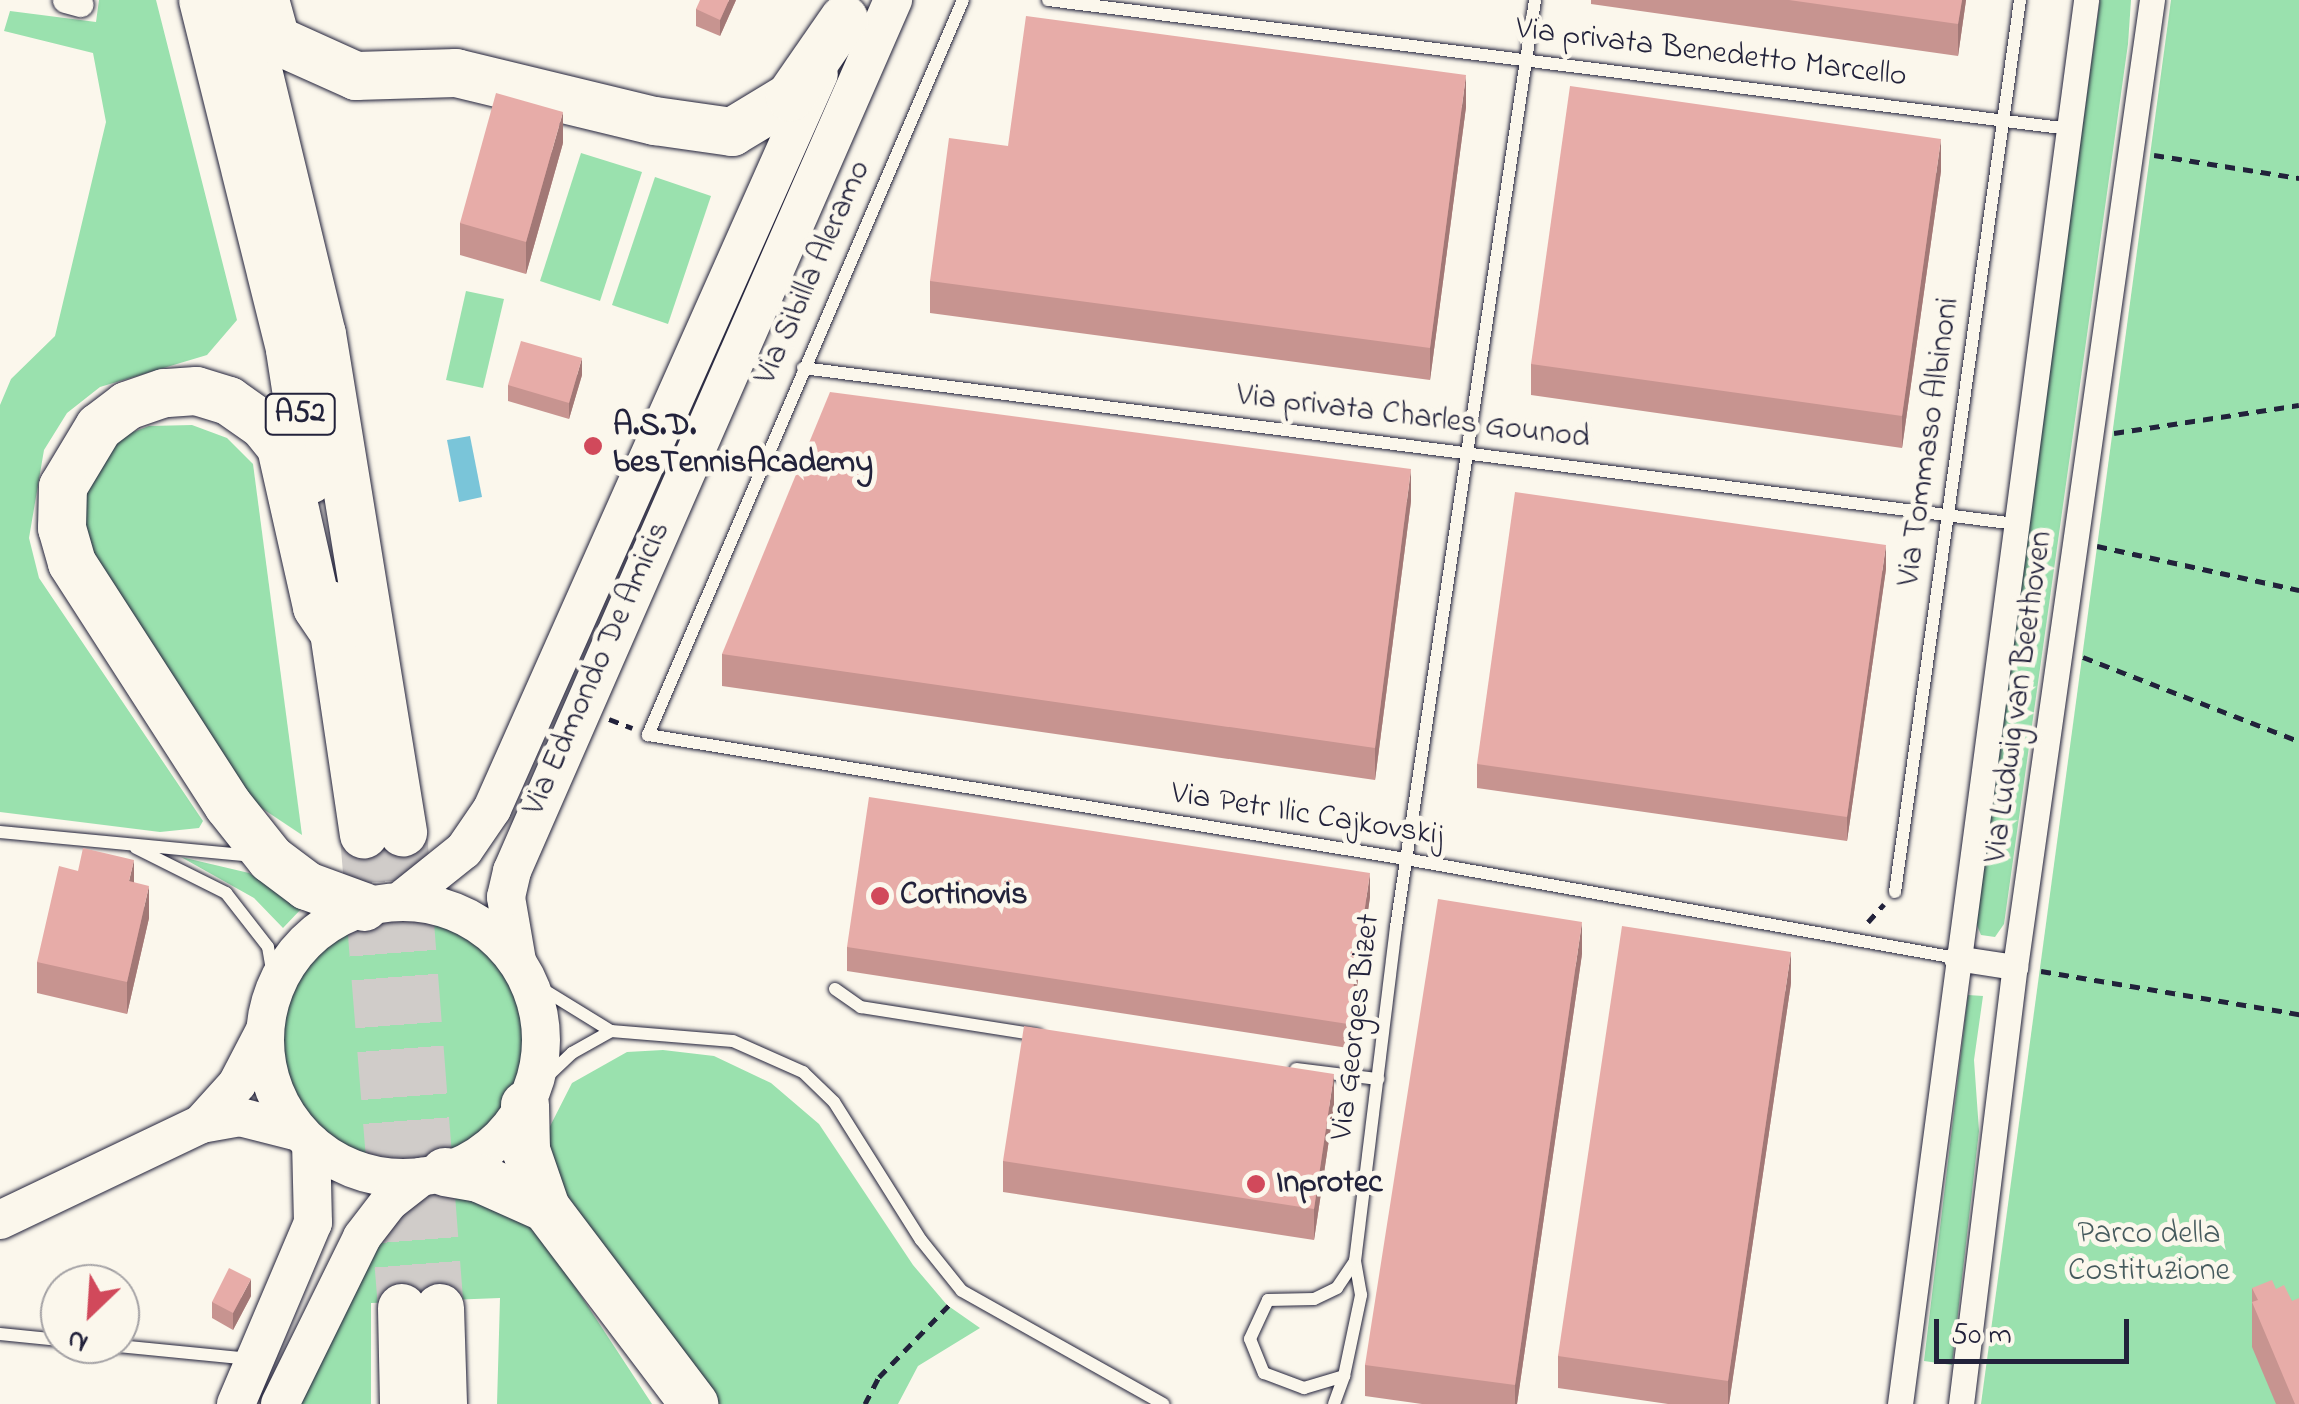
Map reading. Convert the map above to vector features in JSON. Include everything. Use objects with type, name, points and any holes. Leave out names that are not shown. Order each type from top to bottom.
[{"type":"highway","name":"A52","points":[[203,0],[290,350],[335,634],[384,833],[322,334],[241,0]]},
{"type":"highway","points":[[265,0],[276,40],[356,76],[456,73],[732,132],[790,97],[848,10]]},
{"type":"highway","points":[[335,634],[317,608],[281,447],[262,424],[230,402],[196,391],[127,406],[98,428],[64,487],[62,528],[72,562],[228,805],[271,859],[307,886],[381,904]]},
{"type":"highway","points":[[529,1097],[526,1150],[546,1208],[694,1404]]},
{"type":"highway","points":[[433,1175],[478,1178],[546,1208]]},
{"type":"highway","points":[[404,1404],[421,1308],[443,1404]]},
{"type":"main road","name":"Via Edmondo De Amicis","points":[[523,971],[506,897],[512,871],[894,0]]},
{"type":"main road","name":"Via Edmondo De Amicis","points":[[381,904],[464,850],[492,809],[848,10]]},
{"type":"main road","points":[[201,1124],[237,1084],[264,1032],[274,988],[302,944],[381,904],[458,913],[480,925],[523,971],[542,1044],[529,1097],[493,1146],[389,1202],[362,1237],[280,1404]]},
{"type":"main road","points":[[236,1404],[313,1223],[305,1138],[271,1083],[264,1032]]},
{"type":"main road","points":[[0,1220],[201,1124],[240,1117],[305,1138],[364,1173],[433,1175]]},
{"type":"street","name":"Via Ludwig van Beethoven","points":[[1900,1404],[1956,958],[2086,0]]},
{"type":"street","name":"Via Ludwig van Beethoven","points":[[1961,1404],[2015,966],[2152,0]]},
{"type":"street","points":[[1956,958],[2015,966]]},
{"type":"lane","name":"Via Sibilla Aleramo","points":[[648,735],[964,0]]},
{"type":"lane","name":"Via privata Benedetto Marcello","points":[[1048,0],[2068,128]]},
{"type":"lane","name":"Via Georges Bizet","points":[[1334,1404],[1362,1295],[1355,1261],[1406,859],[1470,454],[1535,0]]},
{"type":"lane","name":"Via Tommaso Albinoni","points":[[1895,892],[2020,0]]},
{"type":"lane","name":"Via privata Charles Gounod","points":[[803,368],[2016,524]]},
{"type":"lane","name":"Via Petr Ilic Cajkovskij","points":[[648,735],[1406,859],[1956,958]]},
{"type":"lane","points":[[0,832],[271,859]]},
{"type":"lane","points":[[129,845],[226,893],[268,947],[274,988]]},
{"type":"lane","points":[[523,971],[611,1031],[733,1041],[803,1072],[834,1102],[921,1240],[962,1291],[1131,1398],[1163,1404]]},
{"type":"lane","points":[[835,989],[860,1007],[1064,1038]]},
{"type":"lane","points":[[529,1097],[572,1053],[611,1031]]},
{"type":"lane","points":[[1277,1067],[1378,1079]]},
{"type":"lane","points":[[1344,1376],[1304,1388],[1264,1373],[1250,1339],[1268,1300],[1314,1299],[1337,1288],[1355,1261]]},
{"type":"lane","points":[[0,1334],[40,1338]]},
{"type":"lane","points":[[140,1348],[256,1360]]},
{"type":"path","points":[[2131,151],[2299,178]]},
{"type":"path","points":[[2091,432],[2299,405]]},
{"type":"path","points":[[2075,542],[2299,590]]},
{"type":"path","points":[[2060,648],[2299,741]]},
{"type":"path","points":[[1852,939],[1895,892]]},
{"type":"path","points":[[2015,966],[2299,1014]]},
{"type":"path","points":[[866,1404],[878,1377],[962,1291]]},
{"type":"green space","points":[[99,0],[156,0],[237,320],[207,355],[100,387],[67,413],[44,450],[29,538],[39,578],[203,821],[199,828],[160,832],[0,812],[0,405],[11,379],[55,336],[106,122],[93,53],[4,31],[10,11],[96,22]]},
{"type":"green space","points":[[2100,0],[2131,0],[2128,44],[2004,924],[1995,937],[1981,935],[1974,918]]},
{"type":"green space","name":"Parco della Costituzione","points":[[2171,0],[2299,0],[2299,1404],[1981,1404]]},
{"type":"green space","points":[[581,153],[642,172],[600,301],[540,281]]},
{"type":"green space","points":[[655,177],[711,196],[668,324],[612,305]]},
{"type":"green space","points":[[466,291],[504,299],[483,388],[446,380]]},
{"type":"green space","points":[[192,425],[227,438],[253,464],[302,835],[251,801],[94,563],[78,496],[117,438],[149,426]]},
{"type":"green space","points":[[181,857],[249,873],[302,908],[283,928],[254,898]]},
{"type":"green space","points":[[403,915],[451,924],[491,952],[519,992],[528,1040],[519,1088],[491,1128],[451,1156],[403,1165],[355,1156],[315,1128],[287,1088],[278,1040],[287,992],[315,952],[355,924]]},
{"type":"green space","points":[[1968,995],[1983,996],[1974,1060],[1979,1131],[1952,1365],[1924,1361]]},
{"type":"green space","points":[[663,1050],[714,1056],[771,1083],[819,1124],[913,1265],[947,1305],[980,1328],[918,1366],[898,1404],[713,1404],[555,1178],[542,1142],[572,1083],[627,1052]]},
{"type":"green space","points":[[474,1194],[530,1218],[652,1404],[497,1404],[500,1298],[371,1303],[371,1404],[294,1404],[386,1232],[422,1202]]},
{"type":"water","points":[[470,436],[482,497],[459,502],[447,440]]},
{"type":"building","points":[[700,0],[729,0],[720,20],[696,9]]},
{"type":"building","points":[[1789,0],[1962,0],[1958,24]]},
{"type":"building","points":[[1026,16],[1466,75],[1430,348],[930,281],[949,138],[1008,146]]},
{"type":"building","points":[[1570,86],[1941,139],[1902,416],[1531,364]]},
{"type":"building","points":[[496,93],[563,112],[526,242],[460,223]]},
{"type":"building","points":[[521,341],[582,358],[569,403],[508,385]]},
{"type":"building","points":[[830,392],[1411,469],[1375,748],[722,654]]},
{"type":"building","points":[[1515,492],[1886,545],[1847,817],[1477,764]]},
{"type":"building","points":[[869,797],[1370,873],[1348,1024],[847,947]]},
{"type":"building","points":[[83,848],[134,860],[129,881],[149,886],[127,982],[37,962],[59,866],[78,871]]},
{"type":"building","points":[[1438,899],[1582,922],[1515,1385],[1365,1365]]},
{"type":"building","points":[[1622,926],[1791,952],[1728,1381],[1558,1356]]},
{"type":"building","points":[[1024,1026],[1334,1074],[1314,1209],[1003,1161]]},
{"type":"building","points":[[229,1268],[251,1279],[233,1313],[212,1302]]},
{"type":"building","points":[[2272,1280],[2276,1289],[2284,1285],[2292,1301],[2299,1298],[2299,1404],[2295,1404],[2252,1302],[2258,1300],[2252,1288]]},
{"type":"tunnel","points":[[403,832],[440,1308]]},
{"type":"tunnel","points":[[364,835],[402,1308]]},
{"type":"place","name":"A.S.D. besTennisAcademy","points":[[593,446]]},
{"type":"place","name":"Cortinovis","points":[[880,896]]},
{"type":"place","name":"Inprotec","points":[[1256,1184]]}]
